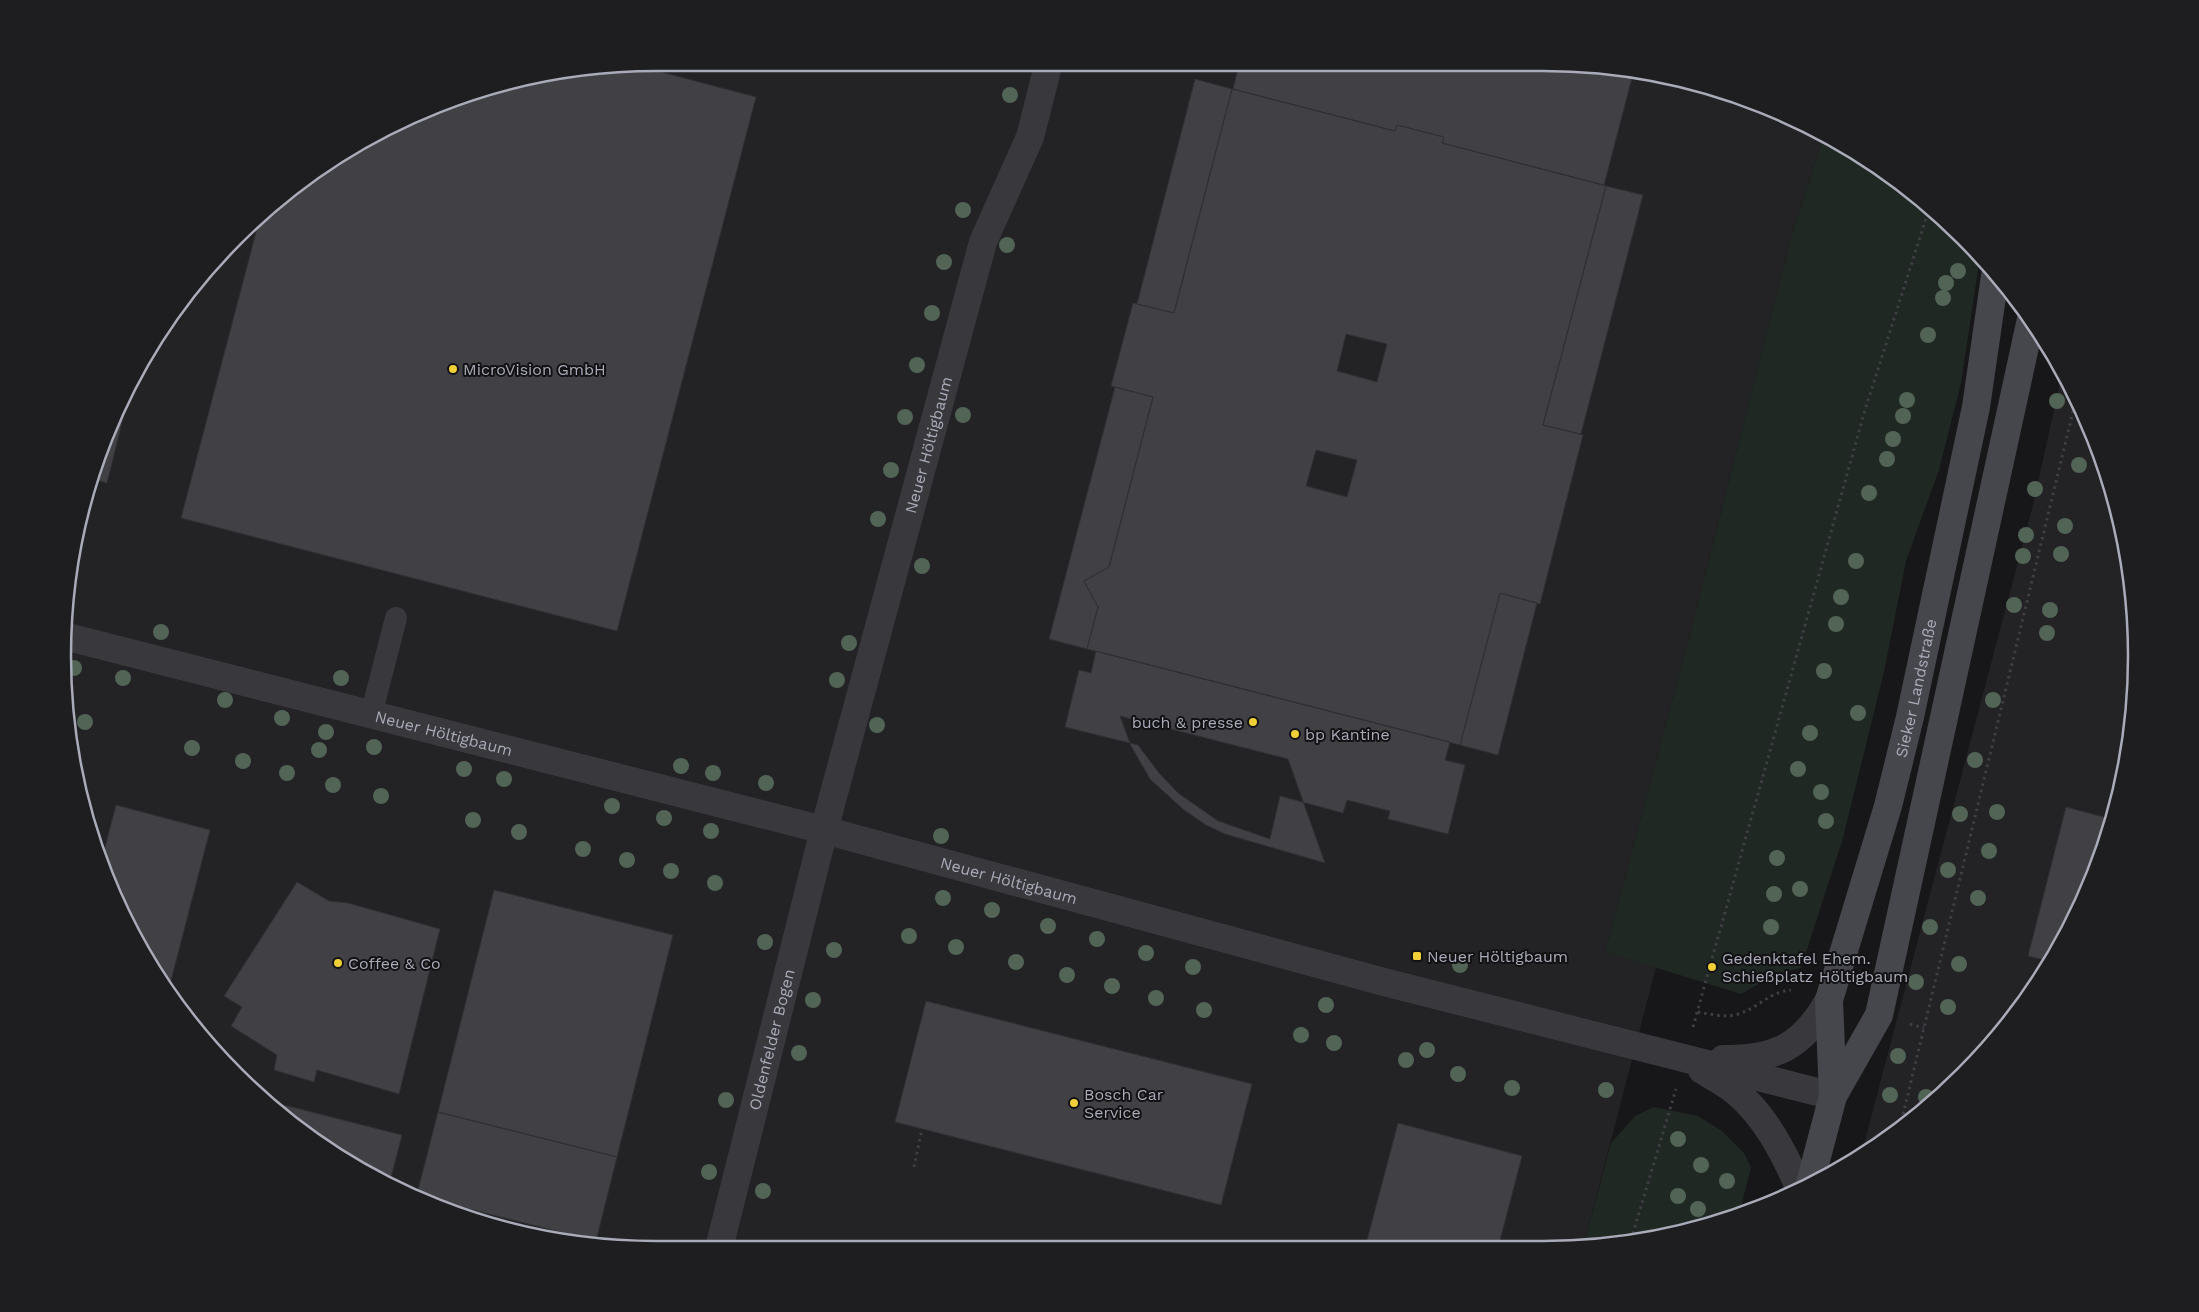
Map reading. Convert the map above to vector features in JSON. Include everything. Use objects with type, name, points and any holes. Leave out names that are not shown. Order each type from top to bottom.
[{"type":"main road","name":"Sieker Landstraße","points":[[1833,1096],[1829,1000],[1888,806],[1910,717],[1976,407],[1994,284]]},
{"type":"main road","name":"Sieker Landstraße","points":[[1812,1175],[1833,1096],[1879,1015],[2029,330]]},
{"type":"street","name":"Neuer Höltigbaum","points":[[824,830],[983,242],[1030,138],[1047,71]]},
{"type":"street","name":"Neuer Höltigbaum","points":[[72,638],[824,830],[1384,982],[1833,1096]]},
{"type":"street","name":"Oldenfelder Bogen","points":[[721,1241],[824,830]]},
{"type":"street","points":[[1684,1058],[1732,1059],[1762,1057],[1792,1046],[1817,1022],[1829,1000]]},
{"type":"street","points":[[1684,1058],[1735,1091],[1752,1107],[1767,1127],[1797,1182]]},
{"type":"lane","points":[[371,715],[396,618]]},
{"type":"path","points":[[1633,1234],[1698,1012],[1865,410],[1927,215]]},
{"type":"path","points":[[1902,1117],[2073,411]]},
{"type":"path","points":[[1698,1012],[1732,1015],[1754,1007],[1774,993],[1791,990]]},
{"type":"path","points":[[1910,1024],[1924,1028]]},
{"type":"path","points":[[914,1166],[922,1129]]},
{"type":"shaded area","points":[[656,71],[1543,71],[1619,76],[1657,82],[1731,102],[1767,116],[1822,143],[1791,237],[1691,630],[1605,952],[1656,967],[1585,1239],[1543,1241],[656,1241],[580,1236],[542,1230],[468,1210],[397,1180],[364,1162],[331,1142],[270,1096],[216,1042],[192,1012],[170,981],[132,915],[102,844],[91,807],[82,770],[73,694],[71,656],[76,580],[82,542],[102,468],[132,397],[170,331],[216,270],[270,216],[331,170],[397,132],[468,102],[542,82],[580,76]]},
{"type":"shaded area","points":[[1822,143],[1868,170],[1899,192],[1929,216],[1979,266],[1961,383],[1939,470],[1906,561],[1884,672],[1843,838],[1801,968],[1777,975],[1741,994],[1605,952],[1691,630],[1791,237]]},
{"type":"shaded area","points":[[2060,384],[2083,432],[2097,468],[2117,542],[2123,580],[2128,656],[2126,694],[2117,770],[2108,807],[2097,844],[2067,915],[2029,981],[2007,1012],[1983,1042],[1929,1096],[1864,1145],[2033,505]]},
{"type":"shaded area","points":[[1654,1107],[1698,1116],[1722,1131],[1744,1153],[1751,1167],[1741,1206],[1657,1230],[1585,1239],[1611,1143],[1635,1116]]},
{"type":"building","name":"MicroVision GmbH","points":[[657,71],[756,97],[617,631],[181,518],[257,229],[300,192],[364,150],[432,116],[468,102],[542,82],[580,76]]},
{"type":"building","points":[[1238,71],[1543,71],[1632,78],[1604,185],[1442,143],[1444,137],[1397,125],[1395,131],[1233,89]]},
{"type":"building","points":[[1195,79],[1232,89],[1174,313],[1137,304]]},
{"type":"building","points":[[1232,89],[1395,131],[1397,125],[1444,137],[1442,143],[1606,186],[1543,425],[1583,435],[1540,604],[1500,593],[1460,745],[1087,649],[1098,607],[1084,581],[1109,567],[1153,397],[1111,386],[1133,303],[1174,313]],"holes":[[[1346,334],[1387,344],[1377,382],[1337,371]],[[1316,450],[1357,460],[1347,497],[1306,486]]]},
{"type":"building","points":[[1606,186],[1643,195],[1581,434],[1543,425]]},
{"type":"building","points":[[1115,387],[1153,397],[1109,567],[1084,581],[1098,607],[1087,649],[1049,639]]},
{"type":"building","points":[[124,415],[107,483],[98,480]]},
{"type":"building","points":[[1500,593],[1537,603],[1498,755],[1460,745]]},
{"type":"building","points":[[1096,651],[1450,742],[1445,760],[1465,765],[1448,834],[1388,819],[1390,811],[1347,800],[1343,813],[1280,796],[1270,839],[1218,821],[1178,793],[1159,773],[1138,745],[1065,727],[1079,670],[1091,673]]},
{"type":"building","points":[[1120,716],[1288,759],[1325,863],[1225,834],[1206,825],[1184,810],[1150,779],[1131,746]]},
{"type":"building","points":[[116,805],[210,830],[171,982],[132,915],[104,850]]},
{"type":"building","points":[[2066,807],[2105,817],[2083,880],[2049,948],[2042,959],[2028,956]]},
{"type":"building","name":"Coffee & Co","points":[[297,882],[329,901],[348,903],[440,929],[399,1094],[317,1070],[314,1082],[274,1070],[277,1055],[231,1026],[242,1007],[224,996]]},
{"type":"building","points":[[494,890],[673,935],[617,1157],[438,1112]]},
{"type":"building","name":"Bosch Car Service","points":[[926,1001],[1252,1084],[1221,1205],[895,1122]]},
{"type":"building","points":[[280,1104],[402,1135],[391,1177],[331,1142]]},
{"type":"building","points":[[438,1112],[617,1157],[597,1237],[570,1234],[459,1207],[418,1190]]},
{"type":"building","points":[[1398,1123],[1522,1156],[1500,1241],[1367,1241]]},
{"type":"place","name":"MicroVision GmbH","points":[[453,369]]},
{"type":"place","name":"buch & presse","points":[[1253,722]]},
{"type":"place","name":"bp Kantine","points":[[1295,734]]},
{"type":"place","name":"Neuer Höltigbaum","points":[[1417,956]]},
{"type":"place","name":"Coffee & Co","points":[[338,963]]},
{"type":"place","name":"Gedenktafel Ehem. Schießplatz Höltigbaum","points":[[1712,967]]},
{"type":"place","name":"Bosch Car Service","points":[[1074,1103]]}]
